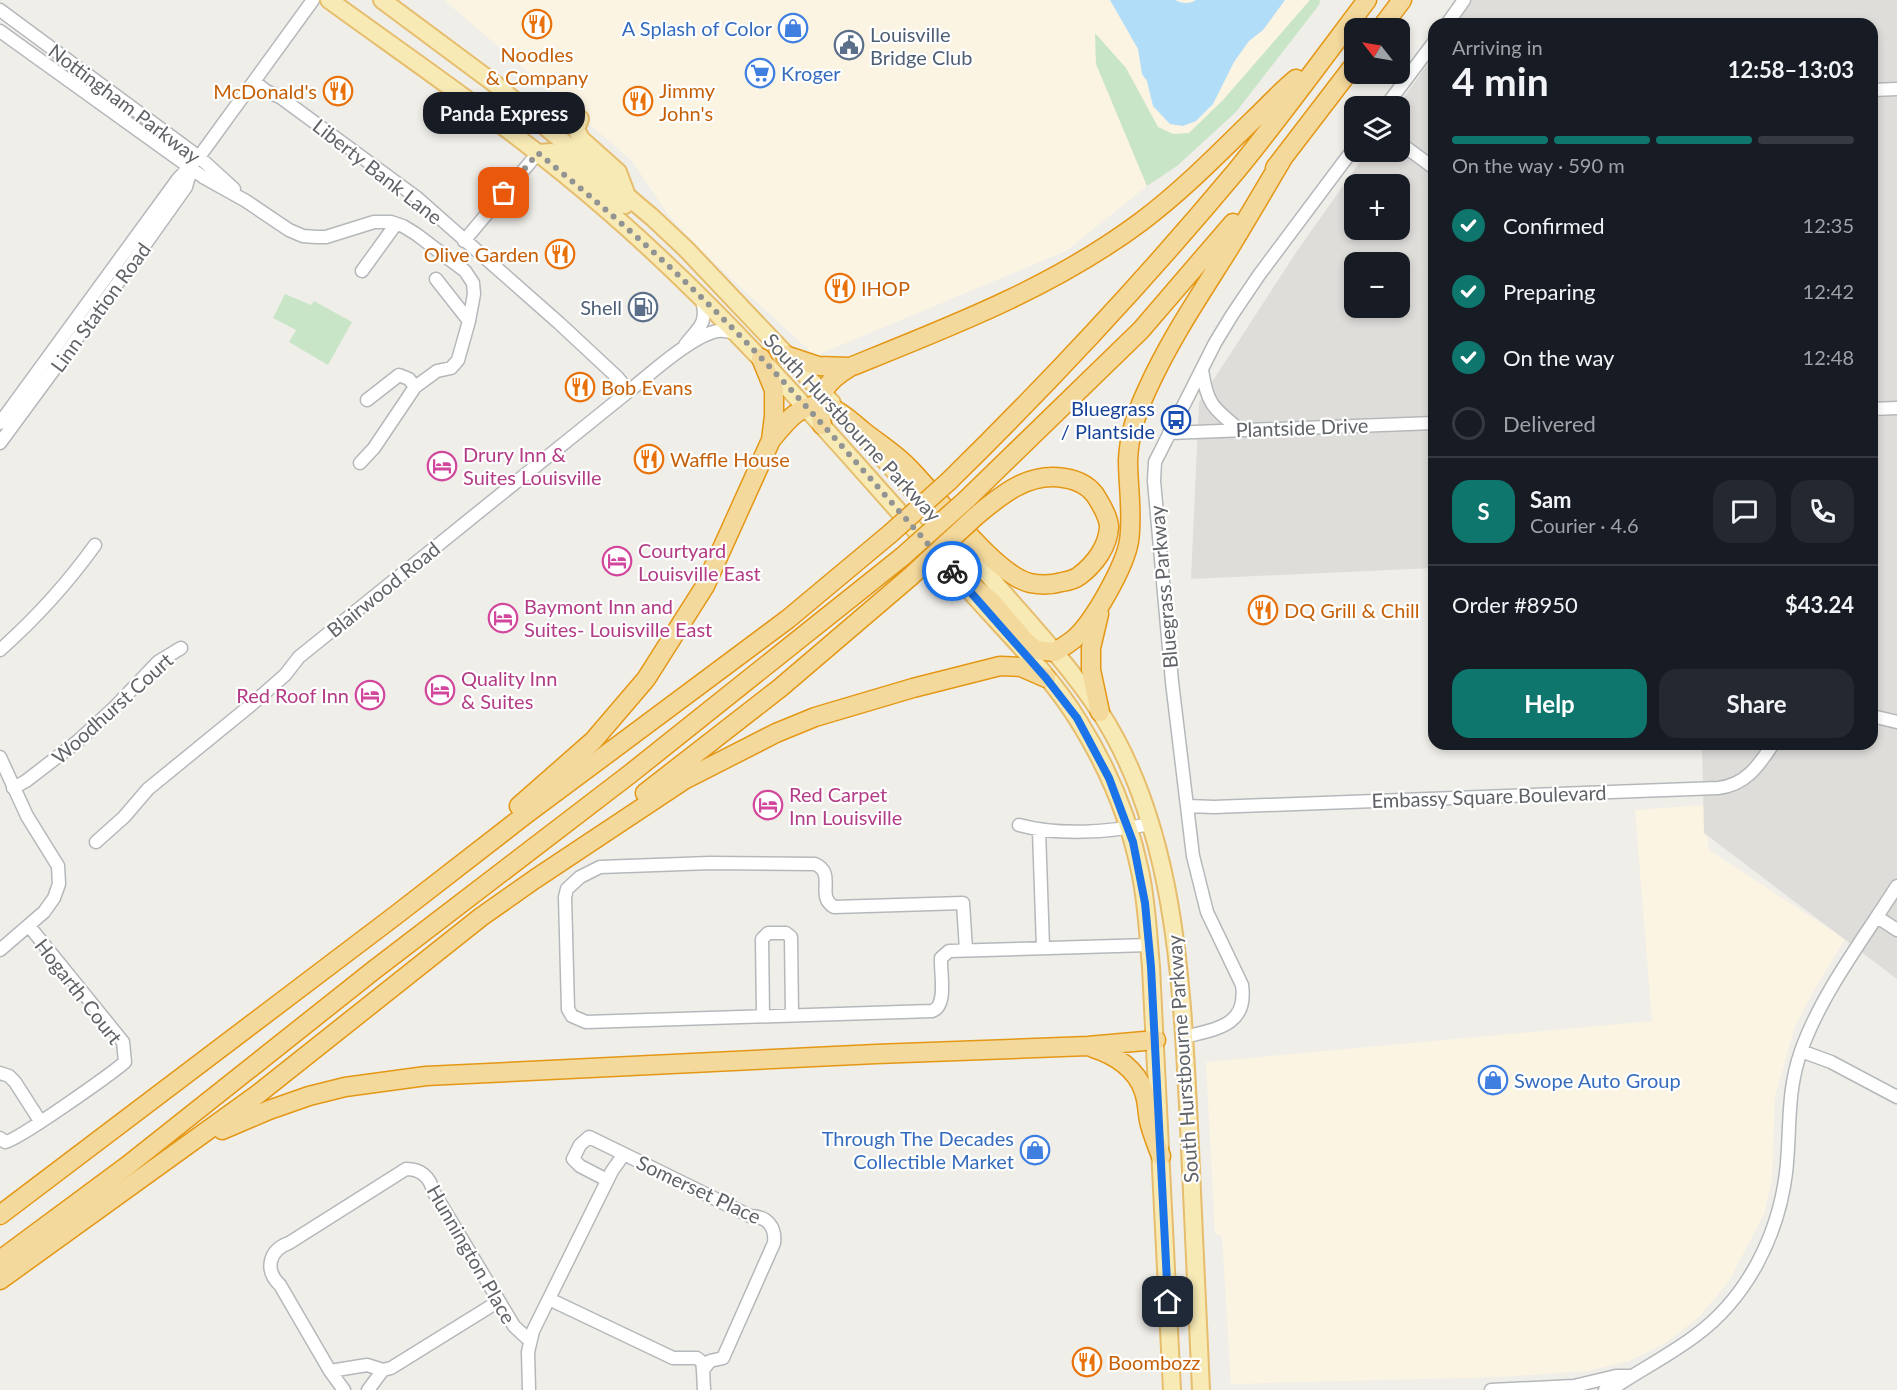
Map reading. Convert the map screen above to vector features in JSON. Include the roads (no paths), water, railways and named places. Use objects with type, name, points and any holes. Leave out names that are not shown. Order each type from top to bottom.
[{"type":"highway","points":[[0,1215],[396,915],[525,814],[789,619],[949,481],[1014,417],[1144,279],[1238,168],[1367,0]]},
{"type":"highway","points":[[1388,18],[1402,0]]},
{"type":"highway","points":[[396,915],[594,741],[646,679],[705,586],[771,440],[792,416],[816,402],[833,377],[850,367],[987,311],[1032,289],[1104,248],[1178,191],[1293,81],[1320,63]]},
{"type":"highway","points":[[0,1260],[127,1166],[383,963],[630,774],[903,557],[966,500],[1141,330],[1220,239],[1344,78]]},
{"type":"highway","points":[[943,562],[992,602],[1026,642],[1036,650],[1055,652],[1081,632],[1117,574],[1129,544],[1131,514],[1129,448],[1145,392],[1185,315],[1226,254],[1282,159]]},
{"type":"highway","points":[[785,354],[819,366],[850,367]]},
{"type":"highway","points":[[761,358],[774,390],[771,440]]},
{"type":"highway","points":[[535,879],[780,688],[910,577],[976,516],[1004,493],[1024,482],[1052,476],[1075,480],[1093,491],[1104,508],[1109,526],[1103,546],[1093,565],[1076,578],[1053,585],[1030,583],[1010,573],[993,560],[908,466],[843,414],[816,402]]},
{"type":"highway","points":[[816,402],[822,425]]},
{"type":"highway","points":[[1100,712],[1090,670],[1091,648],[1103,598]]},
{"type":"highway","points":[[0,1280],[258,1094],[481,917],[684,780],[776,733],[815,717],[913,688],[1000,666],[1021,667],[1046,678]]},
{"type":"highway","points":[[178,1153],[269,1110],[336,1089],[387,1080],[426,1076],[853,1055],[1088,1046],[1156,1040]]},
{"type":"highway","points":[[1088,1046],[1109,1053],[1124,1064],[1139,1080],[1145,1094],[1149,1124],[1161,1156]]},
{"type":"main road","name":"South Hurstbourne Parkway","points":[[329,0],[538,153],[650,248],[701,296],[761,358],[816,402]]},
{"type":"main road","name":"South Hurstbourne Parkway","points":[[382,0],[495,84],[653,218],[686,249],[785,354],[816,402]]},
{"type":"main road","points":[[542,123],[566,123],[580,119],[576,129],[581,139],[618,172],[626,194]]},
{"type":"main road","points":[[538,153],[551,152],[560,156],[619,203],[653,218]]},
{"type":"main road","points":[[650,248],[680,254],[686,249]]},
{"type":"main road","name":"South Hurstbourne Parkway","points":[[843,414],[960,542],[1055,652],[1100,712],[1119,747],[1138,791],[1155,838],[1177,958],[1184,1037],[1201,1390]]},
{"type":"main road","name":"South Hurstbourne Parkway","points":[[822,425],[1046,678],[1077,718],[1116,793],[1129,828],[1140,872],[1149,945],[1156,1040],[1172,1390]]},
{"type":"main road","points":[[1156,1040],[1184,1037]]},
{"type":"street","name":"Linn Station Road","points":[[0,443],[37,384],[143,237],[178,179],[195,162],[313,0]]},
{"type":"street","points":[[1451,18],[1464,0]]},
{"type":"street","name":"Nottingham Parkway","points":[[2,16],[246,201],[289,230],[303,236],[326,237],[374,222],[396,224],[416,234],[465,271],[474,290],[470,321],[460,356],[455,365],[432,374],[415,387]]},
{"type":"street","name":"Nottingham Parkway","points":[[0,31],[195,162]]},
{"type":"street","points":[[1394,96],[1428,50]]},
{"type":"street","name":"Liberty Bank Lane","points":[[254,81],[266,91],[280,96],[416,197],[559,323],[629,391]]},
{"type":"street","points":[[1878,90],[1897,89]]},
{"type":"street","points":[[1410,150],[1428,163]]},
{"type":"street","points":[[464,241],[538,153]]},
{"type":"street","name":"Bluegrass Parkway","points":[[1184,1037],[1212,1030],[1230,1022],[1242,1006],[1243,994],[1242,985],[1217,934],[1200,891],[1193,856],[1172,682],[1154,481],[1155,462],[1232,315],[1344,161]]},
{"type":"street","points":[[362,271],[396,224]]},
{"type":"street","points":[[436,279],[470,321]]},
{"type":"street","name":"Blairwood Road","points":[[681,350],[704,320],[706,314],[701,296]]},
{"type":"street","name":"Blairwood Road","points":[[96,842],[128,812],[148,789],[259,698],[306,651],[629,391],[681,350],[711,332],[722,330],[737,334]]},
{"type":"street","points":[[1202,370],[1208,399],[1216,411],[1239,429]]},
{"type":"street","points":[[360,463],[374,448],[415,387],[409,379],[399,375],[367,400]]},
{"type":"street","name":"Linn Station Road","points":[[0,423],[37,384]]},
{"type":"street","points":[[1878,409],[1897,408]]},
{"type":"street","name":"Plantside Drive","points":[[1169,433],[1428,423]]},
{"type":"street","points":[[0,650],[47,604],[96,545]]},
{"type":"street","name":"Woodhurst Court","points":[[13,788],[26,782],[78,741],[115,707],[158,662],[182,648]]},
{"type":"street","points":[[1878,717],[1897,722]]},
{"type":"street","name":"Embassy Square Boulevard","points":[[1187,806],[1214,807],[1712,789],[1734,785],[1744,779],[1756,768],[1769,750]]},
{"type":"street","points":[[0,757],[27,816],[55,860],[59,873],[59,884],[54,898],[44,912],[0,950]]},
{"type":"street","points":[[1019,825],[1039,831],[1129,828],[1150,824]]},
{"type":"street","points":[[1039,831],[1043,947]]},
{"type":"street","points":[[966,950],[963,903],[834,907],[825,898],[826,873],[822,867],[815,864],[710,863],[600,867],[580,877],[567,889],[568,1009],[572,1016],[586,1022],[936,1010],[942,1001],[941,958],[949,951],[1149,945]]},
{"type":"street","points":[[1605,1390],[1618,1385],[1687,1342],[1718,1317],[1742,1289],[1761,1257],[1773,1231],[1780,1204],[1786,1172],[1789,1107],[1794,1074],[1801,1052],[1823,1003],[1897,886]]},
{"type":"street","points":[[1877,917],[1897,930]]},
{"type":"street","name":"Hogarth Court","points":[[0,1138],[9,1142],[125,1062],[123,1042],[29,926]]},
{"type":"street","points":[[757,1016],[762,939],[768,933],[786,933],[791,938],[792,1015]]},
{"type":"street","points":[[1801,1052],[1831,1062],[1897,1097]]},
{"type":"street","points":[[0,1073],[9,1076],[15,1082],[40,1121]]},
{"type":"street","points":[[607,1180],[580,1166],[573,1159],[580,1145],[589,1137],[624,1154]]},
{"type":"street","name":"Somerset Place","points":[[530,1390],[528,1352],[530,1341],[607,1180],[624,1154],[750,1216],[764,1218],[770,1223],[775,1235],[774,1244],[723,1358],[710,1361],[703,1370]]},
{"type":"street","name":"Hunnington Place","points":[[344,1390],[330,1371],[280,1285],[275,1281],[270,1268],[270,1260],[281,1246],[406,1169],[421,1172],[427,1177],[433,1191],[514,1326],[530,1341]]},
{"type":"street","points":[[549,1299],[673,1358],[696,1358],[702,1362],[704,1390]]},
{"type":"street","points":[[330,1371],[367,1365],[382,1370],[391,1368],[499,1301]]},
{"type":"street","points":[[368,1390],[382,1370]]},
{"type":"street","points":[[1491,1390],[1558,1388],[1616,1376],[1632,1376]]},
{"type":"water","points":[[1110,0],[1175,0],[1186,3],[1196,0],[1285,0],[1263,30],[1249,41],[1234,62],[1213,104],[1196,121],[1183,126],[1170,124],[1153,106],[1147,81],[1142,74],[1138,49]]},
{"type":"place","name":"Noodles & Company","points":[[537,24]]},
{"type":"place","name":"A Splash of Color","points":[[793,28]]},
{"type":"place","name":"Louisville Bridge Club","points":[[849,45]]},
{"type":"place","name":"Kroger","points":[[760,73]]},
{"type":"place","name":"McDonald's","points":[[338,91]]},
{"type":"place","name":"Jimmy John's","points":[[638,101]]},
{"type":"place","name":"Panda Express","points":[[504,193]]},
{"type":"place","name":"Olive Garden","points":[[560,254]]},
{"type":"place","name":"IHOP","points":[[840,288]]},
{"type":"place","name":"Shell","points":[[643,307]]},
{"type":"place","name":"Bob Evans","points":[[580,387]]},
{"type":"place","name":"Bluegrass / Plantside","points":[[1176,420]]},
{"type":"place","name":"Waffle House","points":[[649,459]]},
{"type":"place","name":"Drury Inn & Suites Louisville","points":[[442,466]]},
{"type":"place","name":"Courtyard Louisville East","points":[[617,561]]},
{"type":"place","name":"DQ Grill & Chill","points":[[1263,610]]},
{"type":"place","name":"Baymont Inn and Suites- Louisville East","points":[[503,618]]},
{"type":"place","name":"Quality Inn & Suites","points":[[440,690]]},
{"type":"place","name":"Red Roof Inn","points":[[370,695]]},
{"type":"place","name":"Red Carpet Inn Louisville","points":[[768,805]]},
{"type":"place","name":"Swope Auto Group","points":[[1493,1080]]},
{"type":"place","name":"Through The Decades Collectible Market","points":[[1035,1150]]},
{"type":"place","name":"Boombozz","points":[[1087,1362]]}]
